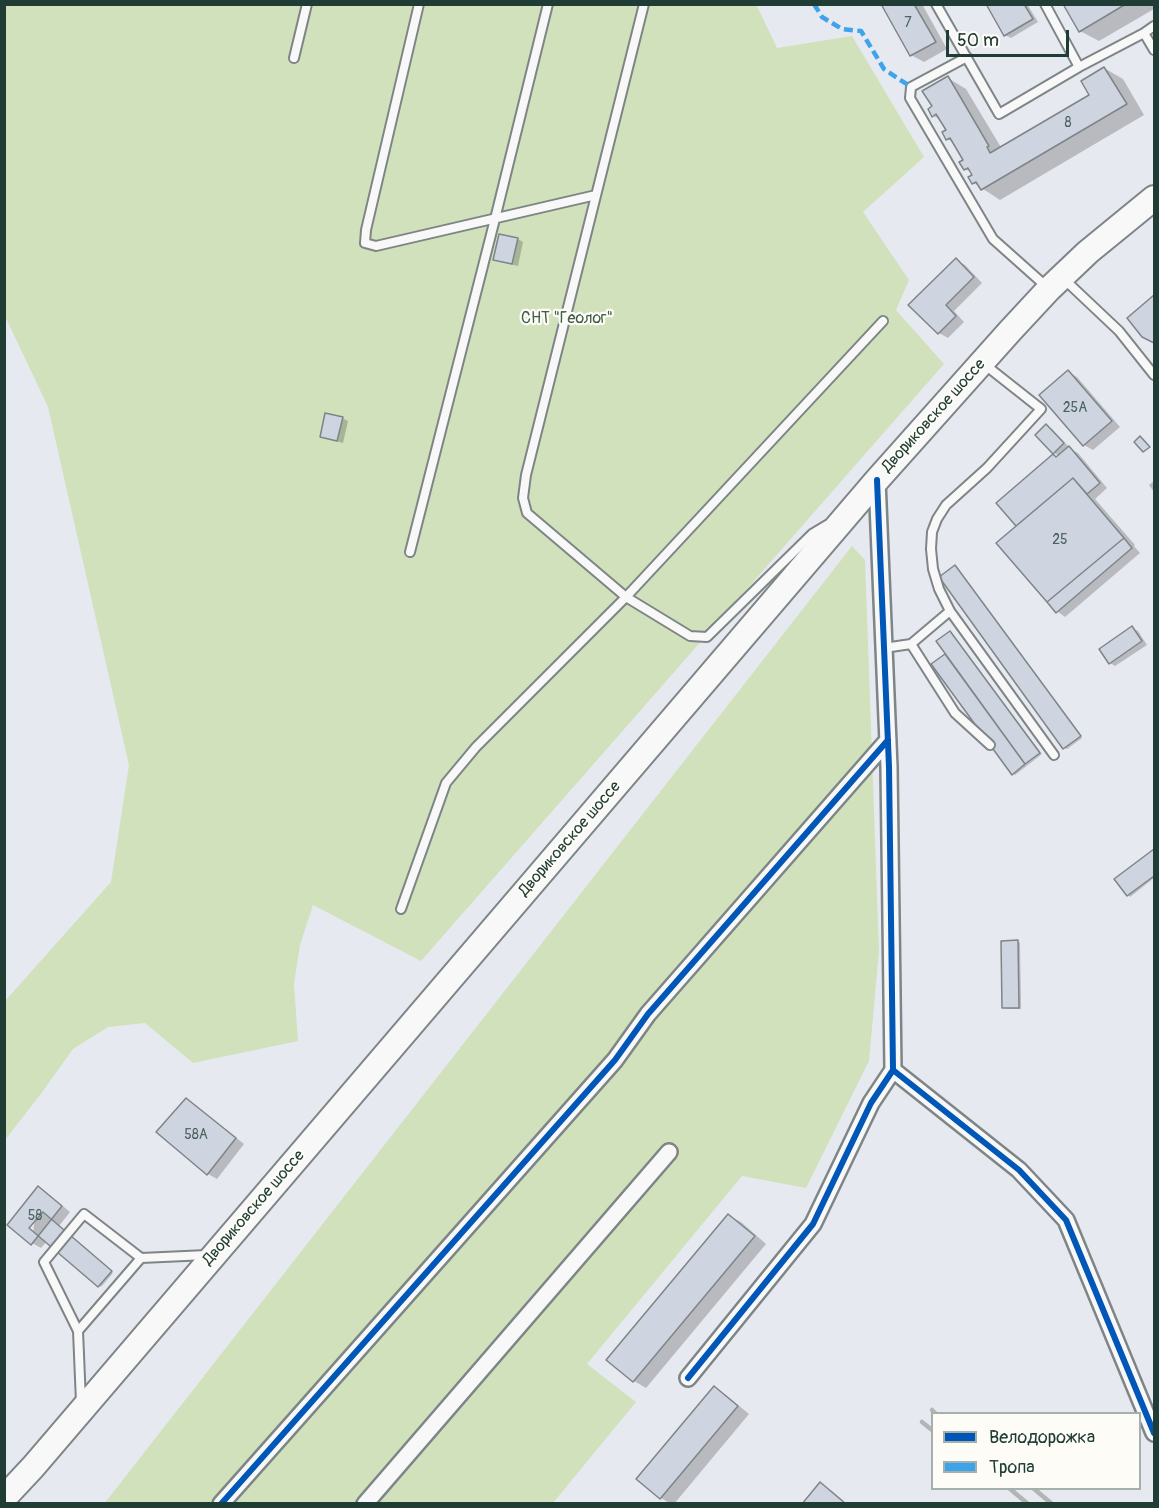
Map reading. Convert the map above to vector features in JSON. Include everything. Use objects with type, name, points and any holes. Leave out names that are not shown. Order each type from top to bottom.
[{"type":"main road","name":"Двориковское шоссе","points":[[4,1498],[33,1467],[850,511],[981,362],[1055,283],[1088,252],[1155,198]]},
{"type":"street","points":[[688,1378],[813,1224],[871,1103],[893,1070],[888,740],[877,480]]},
{"type":"street","points":[[221,1503],[615,1060],[648,1014],[888,740]]},
{"type":"street","points":[[893,1070],[1019,1170],[1066,1220],[1155,1433]]},
{"type":"street","points":[[365,1503],[669,1152]]},
{"type":"lane","points":[[294,58],[307,4]]},
{"type":"lane","points":[[418,4],[364,243],[376,246],[596,195]]},
{"type":"lane","points":[[410,552],[548,4]]},
{"type":"lane","points":[[644,4],[526,474],[523,498],[527,513],[626,597],[690,636],[707,637],[812,534],[850,511]]},
{"type":"lane","points":[[936,4],[999,114],[1155,26]]},
{"type":"lane","points":[[1045,4],[1080,67]]},
{"type":"lane","points":[[1144,33],[1155,50]]},
{"type":"lane","points":[[967,57],[911,87],[910,98],[993,239],[1119,331],[1155,375]]},
{"type":"lane","points":[[401,909],[446,783],[476,747],[626,597],[883,321]]},
{"type":"lane","points":[[981,362],[1041,409],[987,468],[946,505],[932,532],[933,568],[939,589],[950,611],[1054,755]]},
{"type":"lane","points":[[884,648],[910,644],[950,611]]},
{"type":"lane","points":[[910,644],[955,713],[990,745]]},
{"type":"lane","points":[[81,1410],[78,1331],[44,1262],[84,1214],[141,1258],[214,1255]]},
{"type":"lane","points":[[78,1331],[141,1258]]},
{"type":"green space","name":"СНТ \"Геолог\"","points":[[756,4],[777,48],[852,36],[924,157],[863,212],[909,280],[896,310],[944,364],[421,961],[313,905],[300,945],[294,984],[298,1041],[193,1063],[145,1023],[108,1027],[73,1049],[5,1140],[5,1001],[111,882],[129,765],[48,407],[5,316],[5,5]]},
{"type":"green space","points":[[852,546],[865,560],[879,951],[869,1061],[806,1188],[742,1176],[587,1364],[636,1402],[553,1503],[104,1504]]},
{"type":"building","points":[[881,4],[914,4],[936,42],[910,56]]},
{"type":"building","points":[[986,4],[1024,4],[1033,19],[1004,36]]},
{"type":"building","points":[[1063,4],[1126,4],[1079,32]]},
{"type":"building","points":[[1104,67],[1127,104],[981,190],[976,182],[972,184],[968,177],[972,175],[968,168],[964,170],[959,162],[963,160],[950,138],[946,140],[942,132],[946,130],[936,114],[932,117],[928,109],[932,106],[922,91],[948,76],[989,146],[987,147],[990,153],[1089,95],[1081,81]]},
{"type":"building","points":[[499,234],[518,238],[512,264],[493,260]]},
{"type":"building","points":[[956,258],[974,277],[946,305],[956,316],[938,334],[908,305]]},
{"type":"building","points":[[1154,295],[1154,343],[1142,337],[1127,318]]},
{"type":"building","points":[[1068,370],[1112,421],[1083,446],[1039,395]]},
{"type":"building","points":[[325,413],[343,417],[337,441],[320,437]]},
{"type":"building","points":[[1046,424],[1064,443],[1053,454],[1035,435]]},
{"type":"building","points":[[1140,436],[1150,447],[1143,452],[1134,442]]},
{"type":"building","points":[[1069,446],[1100,483],[1087,494],[1073,478],[1016,526],[996,503],[1053,454],[1056,457]]},
{"type":"building","points":[[1073,478],[1124,538],[1047,602],[996,543]]},
{"type":"building","points":[[1124,538],[1132,548],[1056,613],[1047,602]]},
{"type":"building","points":[[955,565],[1081,736],[1063,749],[939,577]]},
{"type":"building","points":[[1132,626],[1142,641],[1109,664],[1099,649]]},
{"type":"building","points":[[950,631],[1040,753],[1025,764],[936,641]]},
{"type":"building","points":[[945,654],[1025,764],[1012,775],[931,664]]},
{"type":"building","points":[[1154,849],[1154,876],[1127,896],[1114,879]]},
{"type":"building","points":[[1018,940],[1019,1008],[1002,1008],[1001,941]]},
{"type":"building","points":[[186,1098],[236,1138],[207,1175],[156,1132]]},
{"type":"building","points":[[38,1186],[62,1206],[31,1245],[7,1225]]},
{"type":"building","points":[[43,1212],[112,1271],[98,1287],[29,1228]]},
{"type":"building","points":[[728,1214],[755,1236],[633,1382],[606,1360]]},
{"type":"building","points":[[714,1386],[738,1406],[660,1499],[636,1479]]},
{"type":"building","points":[[820,1482],[846,1504],[802,1504]]},
{"type":"railway","points":[[922,1422],[931,1429]]},
{"type":"railway","points":[[1011,1490],[1028,1504]]},
{"type":"railway","points":[[1035,1490],[1052,1504]]},
{"type":"marked path","points":[[814,4],[822,17],[842,29],[861,31],[884,69],[911,87]]},
{"type":"cycle path","points":[[877,480],[889,767],[893,1070],[1019,1170],[1066,1220],[1154,1433]]},
{"type":"cycle path","points":[[221,1504],[615,1060],[648,1014],[888,740]]},
{"type":"cycle path","points":[[688,1378],[813,1224],[871,1103],[893,1070]]}]
